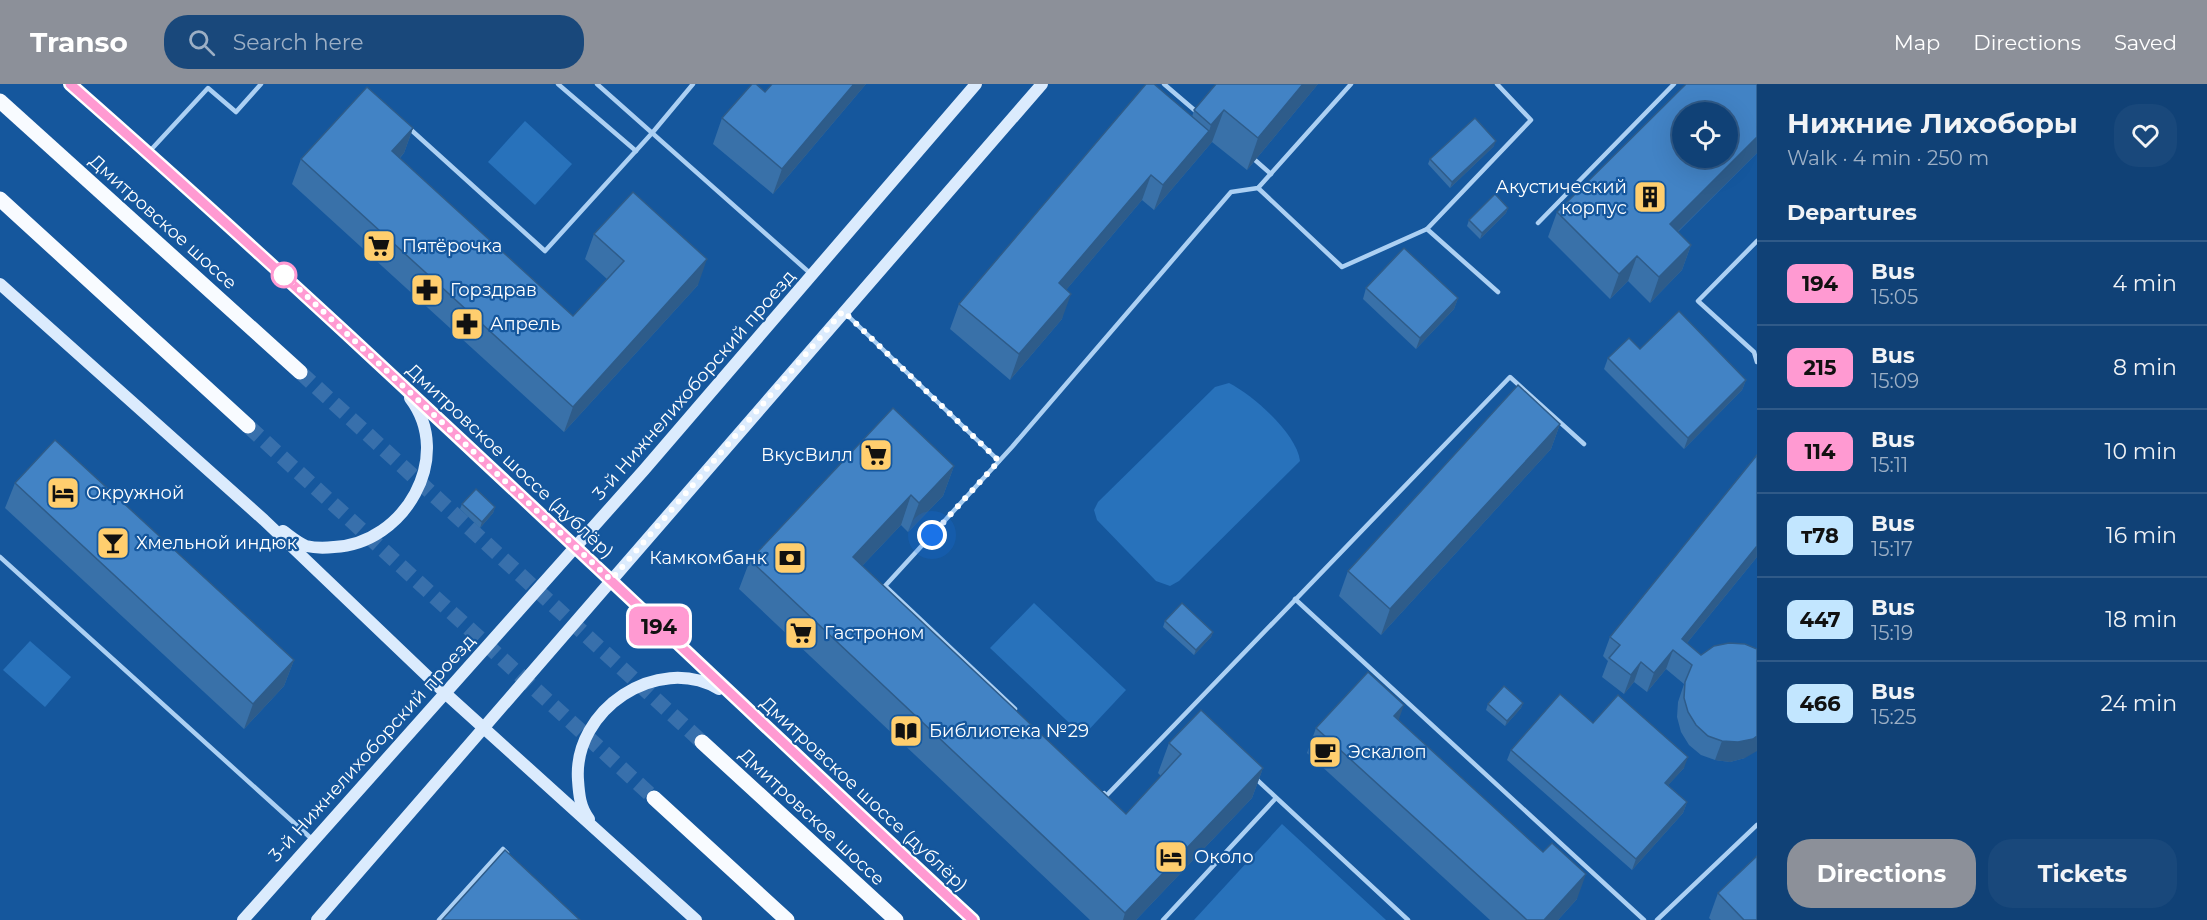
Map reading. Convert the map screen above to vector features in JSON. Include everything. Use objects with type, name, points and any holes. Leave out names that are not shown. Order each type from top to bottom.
[{"type":"main road","name":"Дмитровское шоссе (дублёр)","points":[[70,84],[395,378],[730,695],[973,920]]},
{"type":"main road","name":"3-й Нижнелихоборский проезд","points":[[243,920],[576,547],[813,276],[976,84]]},
{"type":"main road","points":[[317,920],[1042,84]]},
{"type":"main road","name":"Дмитровское шоссе","points":[[0,101],[300,372]]},
{"type":"main road","points":[[0,199],[248,426]]},
{"type":"main road","points":[[0,284],[264,520],[445,693],[696,920]]},
{"type":"main road","points":[[264,520],[306,546],[323,548],[357,544],[387,528],[400,517],[418,488],[426,455],[426,438],[416,405],[395,378]]},
{"type":"main road","points":[[599,832],[583,810],[577,776],[584,742],[602,713],[629,691],[661,680],[696,680],[712,685],[730,695]]},
{"type":"main road","name":"Дмитровское шоссе","points":[[702,742],[896,920]]},
{"type":"main road","points":[[654,798],[787,920]]},
{"type":"lane","points":[[148,153],[210,86],[236,112],[261,84]]},
{"type":"lane","points":[[558,84],[636,151]]},
{"type":"lane","points":[[597,84],[813,276]]},
{"type":"lane","points":[[403,123],[545,251],[653,132],[693,84]]},
{"type":"lane","points":[[1164,84],[1203,118]]},
{"type":"lane","points":[[1021,715],[885,586],[999,461],[1231,192],[1258,188],[1351,84]]},
{"type":"lane","points":[[1258,188],[1342,267],[1426,229],[1531,120],[1497,84]]},
{"type":"lane","points":[[1538,223],[1674,84]]},
{"type":"lane","points":[[1255,160],[1271,174]]},
{"type":"lane","points":[[1426,229],[1498,292]]},
{"type":"lane","points":[[1757,241],[1698,301],[1754,352],[1757,362]]},
{"type":"lane","points":[[843,311],[999,461]]},
{"type":"lane","points":[[1097,788],[1106,796],[1510,377],[1584,444]]},
{"type":"lane","points":[[0,557],[313,840]]},
{"type":"lane","points":[[1295,599],[1644,920]]},
{"type":"lane","points":[[1185,712],[1193,720]]},
{"type":"lane","points":[[1251,775],[1408,920]]},
{"type":"lane","points":[[1162,920],[1276,798]]},
{"type":"lane","points":[[1657,920],[1757,825]]},
{"type":"lane","points":[[439,920],[503,849],[512,857]]},
{"type":"shaded area","points":[[525,121],[572,164],[535,205],[488,162]]},
{"type":"shaded area","points":[[1229,383],[1250,396],[1283,428],[1297,450],[1300,461],[1179,581],[1170,586],[1156,581],[1097,520],[1094,510],[1098,502],[1215,387]]},
{"type":"shaded area","points":[[1034,603],[1126,690],[1083,736],[990,648]]},
{"type":"shaded area","points":[[30,641],[71,677],[45,707],[3,670]]},
{"type":"shaded area","points":[[1282,824],[1386,920],[1194,920]]},
{"type":"building","points":[[752,84],[756,84],[765,92],[772,84],[854,84],[782,169],[722,118]]},
{"type":"building","points":[[1146,84],[1154,84],[1209,131],[1163,185],[1151,175],[1059,283],[1071,294],[1019,354],[959,304]]},
{"type":"building","points":[[1216,84],[1303,84],[1258,138],[1224,110],[1211,125],[1194,110]]},
{"type":"building","name":"Акустический корпус","points":[[1686,84],[1757,84],[1757,137],[1738,156],[1738,102],[1672,102],[1672,168],[1726,168],[1670,224],[1691,245],[1659,277],[1637,256],[1619,274],[1557,212]]},
{"type":"building","points":[[367,87],[413,128],[392,151],[573,316],[624,261],[594,234],[633,192],[707,259],[573,407],[301,159]]},
{"type":"building","points":[[1475,118],[1496,141],[1452,182],[1430,159]]},
{"type":"building","points":[[1495,194],[1508,208],[1482,233],[1469,220]]},
{"type":"building","points":[[1404,248],[1458,298],[1420,338],[1366,288]]},
{"type":"building","points":[[1679,311],[1746,380],[1688,438],[1608,358],[1629,338],[1640,349]]},
{"type":"building","points":[[1518,385],[1560,424],[1390,609],[1348,571]]},
{"type":"building","points":[[893,408],[954,466],[919,503],[911,495],[853,557],[1126,814],[1181,754],[1169,743],[1201,710],[1263,768],[1125,913],[750,560]]},
{"type":"building","points":[[55,440],[294,660],[253,704],[15,483]]},
{"type":"building","points":[[1757,455],[1757,546],[1682,639],[1701,655],[1714,646],[1729,643],[1745,644],[1757,649],[1757,736],[1738,742],[1722,741],[1708,736],[1696,725],[1688,712],[1684,698],[1685,682],[1692,665],[1673,650],[1654,673],[1641,662],[1631,675],[1609,658],[1620,645],[1610,637]]},
{"type":"building","points":[[476,489],[495,507],[482,522],[462,504]]},
{"type":"building","points":[[1182,603],[1213,632],[1196,650],[1165,621]]},
{"type":"building","points":[[1368,672],[1404,705],[1394,716],[1543,852],[1552,843],[1586,874],[1544,920],[1527,920],[1316,728]]},
{"type":"building","points":[[1504,686],[1523,703],[1507,721],[1488,704]]},
{"type":"building","points":[[1560,694],[1593,723],[1618,695],[1688,757],[1665,783],[1687,802],[1636,859],[1511,750]]},
{"type":"building","points":[[505,850],[580,920],[442,920]]},
{"type":"building","points":[[1757,856],[1757,920],[1744,920],[1718,893]]},
{"type":"tunnel","points":[[300,372],[702,742]]},
{"type":"tunnel","points":[[248,426],[654,798]]},
{"type":"bus line","name":"194","points":[[70,84],[395,378],[730,695],[973,920]]},
{"type":"place","name":"Акустический корпус","points":[[1650,197]]},
{"type":"place","name":"Пятёрочка","points":[[379,246]]},
{"type":"place","name":"Горздрав","points":[[427,290]]},
{"type":"place","name":"Апрель","points":[[467,324]]},
{"type":"place","name":"ВкусВилл","points":[[876,455]]},
{"type":"place","name":"Окружной","points":[[63,493]]},
{"type":"place","name":"Хмельной индюк","points":[[113,543]]},
{"type":"place","name":"Камкомбанк","points":[[790,558]]},
{"type":"place","name":"Гастроном","points":[[801,633]]},
{"type":"place","name":"Библиотека №29","points":[[906,731]]},
{"type":"place","name":"Эскалоп","points":[[1325,752]]},
{"type":"place","name":"Около","points":[[1171,857]]},
{"type":"route","points":[[284,275],[611,580],[843,311],[999,461],[932,535]]}]
